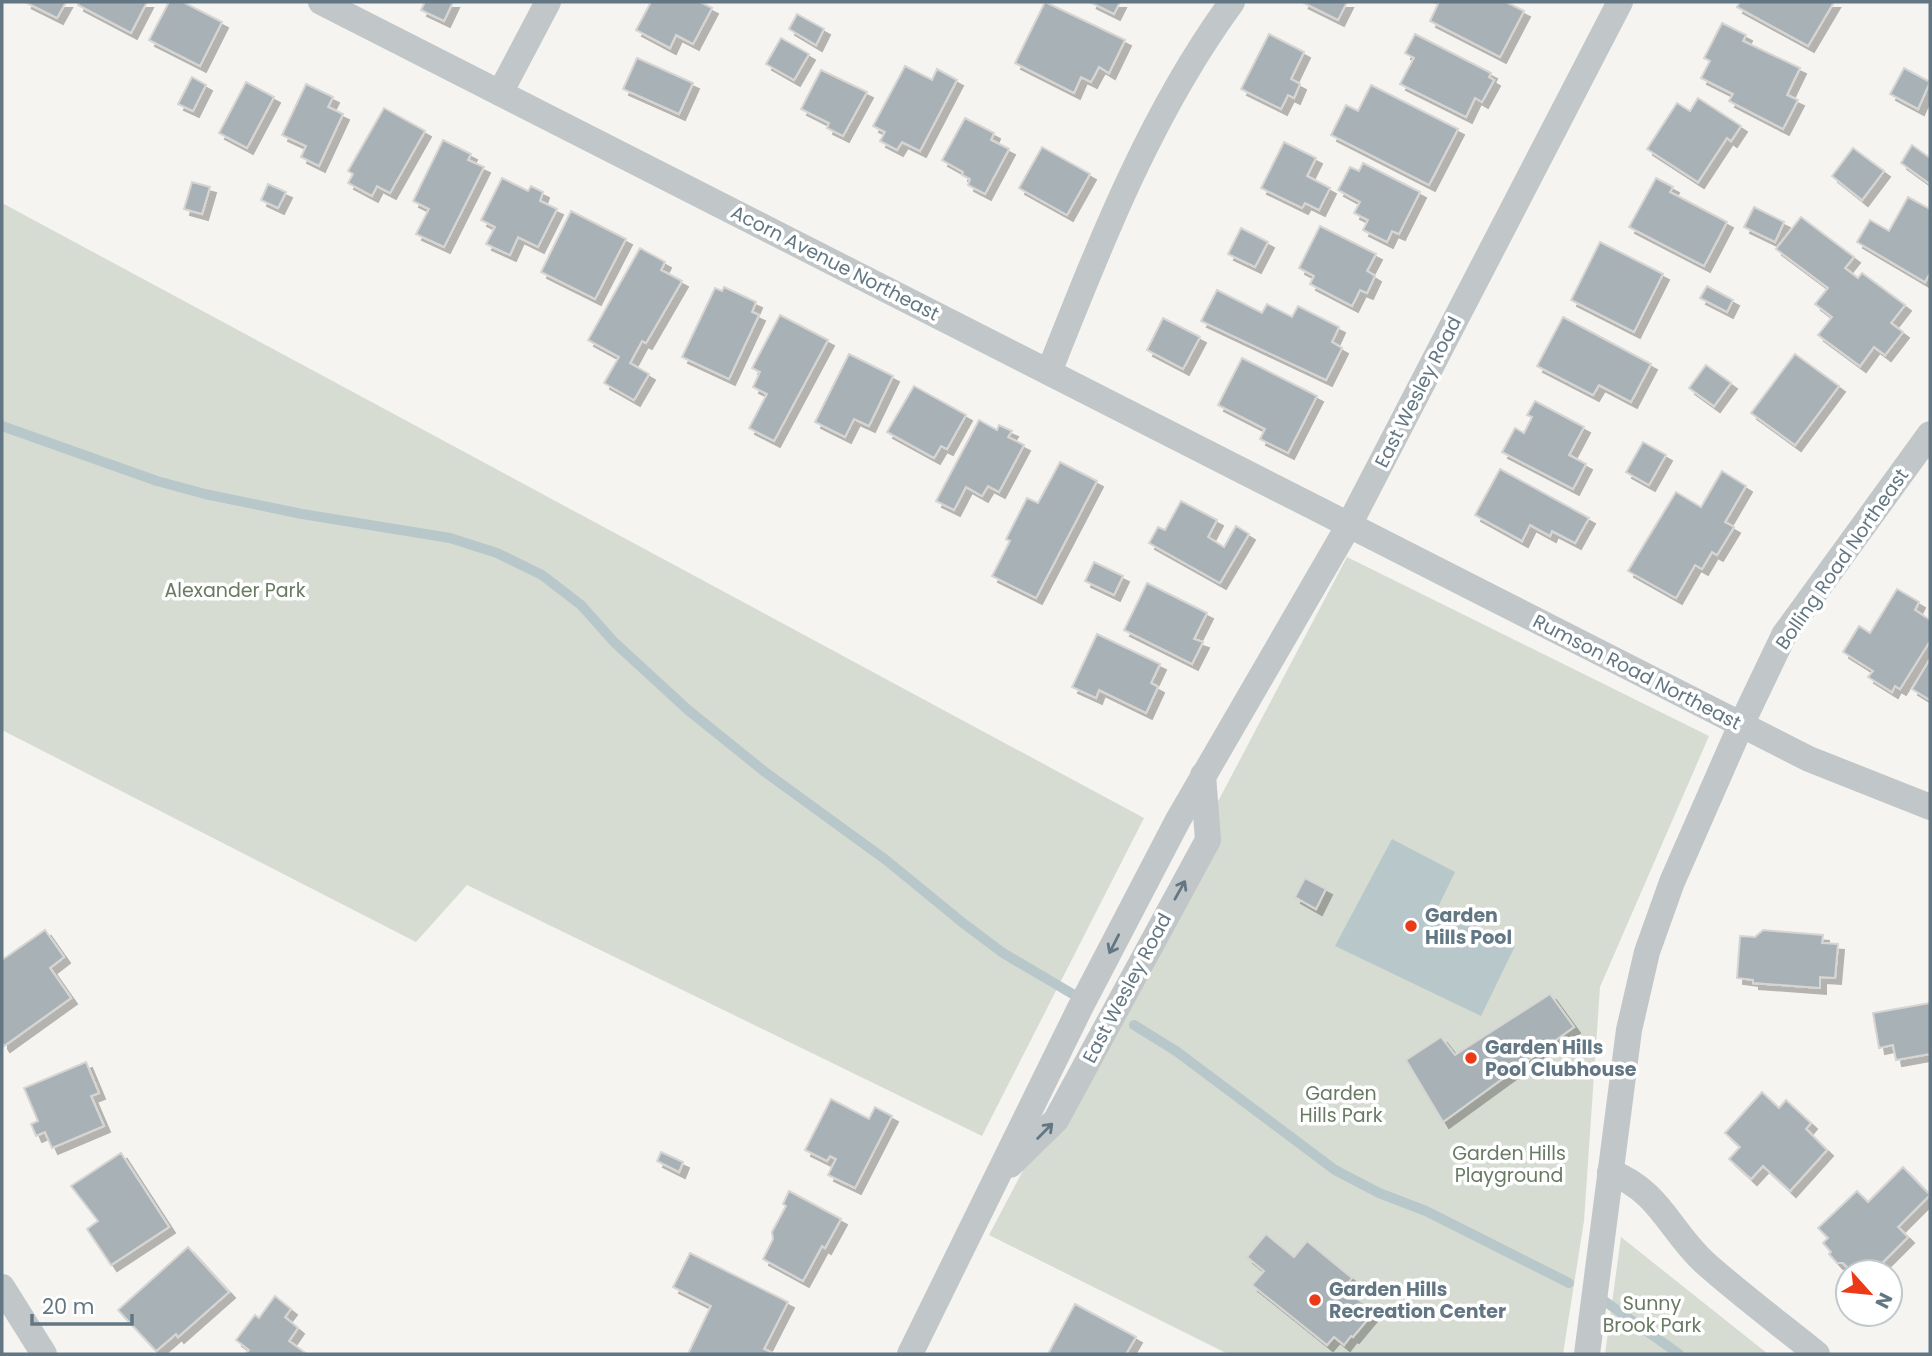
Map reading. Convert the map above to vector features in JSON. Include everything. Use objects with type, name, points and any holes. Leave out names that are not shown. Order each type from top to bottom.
[{"type":"street","name":"Acorn Avenue Northeast","points":[[321,2],[1349,525]]},
{"type":"street","points":[[500,93],[548,2]]},
{"type":"street","points":[[1049,372],[1110,221],[1158,121],[1232,2]]},
{"type":"street","name":"East Wesley Road","points":[[910,1354],[1080,1008],[1178,820],[1349,525],[1620,2]]},
{"type":"street","name":"Bolling Road Northeast","points":[[1587,1354],[1629,1030],[1647,952],[1672,881],[1784,635],[1930,434]]},
{"type":"street","name":"Rumson Road Northeast","points":[[1349,525],[1809,759],[1930,807]]},
{"type":"street","name":"East Wesley Road","points":[[996,1179],[1056,1120],[1208,840],[1203,775]]},
{"type":"street","points":[[1610,1172],[1629,1179],[1645,1191],[1704,1261],[1817,1354]]},
{"type":"street","points":[[2,1287],[44,1354]]},
{"type":"green space","name":"Alexander Park","points":[[2,203],[1144,818],[982,1136],[467,885],[416,942],[2,730]]},
{"type":"green space","name":"Garden Hills Park","points":[[1347,557],[1709,736],[1600,987],[1584,1221],[1563,1354],[1228,1354],[989,1235]]},
{"type":"green space","name":"Sunny Brook Park","points":[[1621,1237],[1768,1354],[1605,1354]]},
{"type":"shaded area","name":"Garden Hills Pool","points":[[1392,839],[1455,872],[1438,907],[1515,946],[1481,1016],[1335,946]]},
{"type":"building","points":[[25,2],[66,2],[57,18]]},
{"type":"building","points":[[79,2],[147,2],[131,33],[78,5]]},
{"type":"building","points":[[169,2],[183,2],[222,22],[200,66],[149,40]]},
{"type":"building","points":[[425,2],[453,2],[444,21],[421,10]]},
{"type":"building","points":[[651,2],[700,2],[712,8],[693,44],[676,35],[670,48],[636,30]]},
{"type":"building","points":[[1045,2],[1125,40],[1109,73],[1099,67],[1091,82],[1081,77],[1074,93],[1015,63]]},
{"type":"building","points":[[1090,2],[1120,2],[1114,14]]},
{"type":"building","points":[[1302,2],[1347,2],[1338,20]]},
{"type":"building","points":[[1433,2],[1506,2],[1524,11],[1500,57],[1430,21],[1438,4]]},
{"type":"building","points":[[1740,2],[1834,2],[1808,46],[1737,7]]},
{"type":"building","points":[[797,14],[824,29],[816,45],[789,29]]},
{"type":"building","points":[[1722,23],[1746,35],[1743,41],[1800,68],[1787,95],[1798,100],[1783,129],[1729,101],[1733,94],[1701,78],[1710,61],[1704,58]]},
{"type":"building","points":[[1269,34],[1304,52],[1291,79],[1300,84],[1294,98],[1288,95],[1281,109],[1241,89]]},
{"type":"building","points":[[1415,34],[1491,73],[1489,77],[1494,80],[1482,102],[1475,98],[1466,117],[1400,84],[1414,58],[1405,53]]},
{"type":"building","points":[[781,38],[809,54],[794,80],[766,64]]},
{"type":"building","points":[[637,58],[693,83],[679,114],[623,89]]},
{"type":"building","points":[[905,66],[932,80],[937,69],[957,80],[920,151],[902,142],[897,150],[880,141],[885,132],[873,126]]},
{"type":"building","points":[[1904,68],[1930,82],[1918,109],[1890,94]]},
{"type":"building","points":[[821,70],[867,92],[843,136],[827,128],[829,123],[801,109]]},
{"type":"building","points":[[192,77],[206,85],[193,111],[178,104]]},
{"type":"building","points":[[246,82],[274,97],[247,148],[219,133]]},
{"type":"building","points":[[306,84],[333,97],[328,107],[343,114],[319,166],[301,157],[306,146],[282,135]]},
{"type":"building","points":[[1371,85],[1458,129],[1429,185],[1331,135],[1346,105],[1358,111]]},
{"type":"building","points":[[1698,98],[1741,126],[1731,141],[1727,138],[1698,182],[1647,149],[1677,103],[1690,111]]},
{"type":"building","points":[[384,108],[425,131],[390,193],[377,186],[372,196],[348,183],[353,174],[348,171]]},
{"type":"building","points":[[965,118],[994,133],[991,140],[1009,149],[985,194],[968,185],[970,179],[962,175],[963,172],[942,160]]},
{"type":"building","points":[[443,140],[471,154],[468,160],[484,167],[444,247],[416,234],[429,209],[413,201]]},
{"type":"building","points":[[1284,142],[1316,158],[1307,176],[1330,188],[1319,210],[1305,203],[1302,208],[1261,188]]},
{"type":"building","points":[[1912,145],[1930,158],[1930,184],[1901,163]]},
{"type":"building","points":[[1042,147],[1090,174],[1067,215],[1019,188]]},
{"type":"building","points":[[1853,148],[1884,171],[1862,200],[1832,176]]},
{"type":"building","points":[[1363,163],[1420,192],[1399,234],[1392,231],[1387,242],[1363,230],[1368,220],[1354,213],[1360,202],[1338,190],[1350,167],[1359,171]]},
{"type":"building","points":[[502,178],[528,191],[531,186],[543,192],[540,201],[557,209],[538,247],[518,237],[510,255],[486,244],[495,227],[481,220]]},
{"type":"building","points":[[1656,178],[1673,187],[1670,192],[1727,222],[1704,266],[1629,227]]},
{"type":"building","points":[[192,182],[210,187],[202,214],[184,209]]},
{"type":"building","points":[[268,184],[286,192],[278,208],[261,200]]},
{"type":"building","points":[[1908,197],[1930,209],[1930,273],[1925,282],[1857,242],[1870,220],[1889,231]]},
{"type":"building","points":[[1754,207],[1784,222],[1775,242],[1744,227]]},
{"type":"building","points":[[571,211],[626,239],[595,299],[541,272]]},
{"type":"building","points":[[1801,217],[1854,257],[1845,268],[1858,278],[1862,273],[1905,305],[1891,323],[1903,332],[1885,355],[1874,347],[1860,366],[1818,335],[1832,317],[1815,304],[1828,288],[1776,249]]},
{"type":"building","points":[[1320,226],[1376,254],[1367,271],[1375,276],[1367,293],[1360,290],[1352,306],[1310,284],[1314,276],[1299,268]]},
{"type":"building","points":[[1241,228],[1268,242],[1255,267],[1228,254]]},
{"type":"building","points":[[1600,242],[1663,274],[1634,332],[1571,300]]},
{"type":"building","points":[[640,248],[665,262],[661,270],[682,281],[646,343],[642,341],[630,363],[649,374],[634,400],[604,383],[619,357],[588,340]]},
{"type":"building","points":[[1707,286],[1733,300],[1727,312],[1700,298]]},
{"type":"building","points":[[724,287],[756,302],[752,312],[759,315],[729,379],[682,357],[715,288],[722,291]]},
{"type":"building","points":[[1217,290],[1262,313],[1267,304],[1292,317],[1298,306],[1339,327],[1332,342],[1342,348],[1326,380],[1201,321]]},
{"type":"building","points":[[780,315],[828,340],[774,441],[749,428],[767,394],[753,387],[760,372],[752,368]]},
{"type":"building","points":[[1563,317],[1651,364],[1631,402],[1599,385],[1593,395],[1537,366]]},
{"type":"building","points":[[1163,318],[1200,337],[1183,369],[1147,350]]},
{"type":"building","points":[[849,354],[893,376],[869,426],[854,419],[845,437],[815,422]]},
{"type":"building","points":[[1795,354],[1839,386],[1795,445],[1751,413]]},
{"type":"building","points":[[1242,358],[1317,396],[1288,453],[1260,439],[1265,429],[1218,405]]},
{"type":"building","points":[[1706,365],[1731,383],[1714,406],[1689,388]]},
{"type":"building","points":[[914,386],[966,415],[947,449],[941,446],[934,458],[887,432]]},
{"type":"building","points":[[1535,401],[1584,427],[1569,455],[1586,464],[1573,489],[1502,452],[1515,428],[1524,433],[1532,417],[1527,415]]},
{"type":"building","points":[[979,420],[997,430],[999,425],[1012,431],[1008,437],[1024,445],[999,492],[988,486],[982,496],[966,487],[954,510],[936,501]]},
{"type":"building","points":[[1643,442],[1666,455],[1649,485],[1626,472]]},
{"type":"building","points":[[1060,462],[1097,481],[1036,598],[992,576],[1010,541],[1006,539],[1027,498],[1038,503]]},
{"type":"building","points":[[1500,469],[1589,518],[1575,543],[1552,531],[1550,536],[1530,525],[1522,541],[1475,515]]},
{"type":"building","points":[[1722,471],[1746,486],[1725,522],[1734,527],[1717,555],[1712,552],[1702,569],[1695,565],[1676,598],[1628,571],[1676,492],[1701,507]]},
{"type":"building","points":[[1181,501],[1217,520],[1208,537],[1224,547],[1236,526],[1249,534],[1220,583],[1149,543],[1158,527],[1165,530]]},
{"type":"building","points":[[1094,562],[1123,576],[1114,595],[1085,581]]},
{"type":"building","points":[[1147,583],[1207,613],[1194,639],[1203,642],[1192,664],[1124,630]]},
{"type":"building","points":[[1897,589],[1919,602],[1915,610],[1930,620],[1930,641],[1900,689],[1895,686],[1892,692],[1868,677],[1873,671],[1843,652],[1859,626],[1870,633]]},
{"type":"building","points":[[1097,634],[1160,664],[1151,683],[1158,687],[1146,713],[1099,690],[1096,698],[1072,687]]},
{"type":"building","points":[[1930,659],[1930,700],[1912,689]]},
{"type":"building","points":[[1305,878],[1326,889],[1316,909],[1295,897]]},
{"type":"building","points":[[45,930],[64,957],[50,968],[71,998],[4,1046],[2,960]]},
{"type":"building","points":[[1763,930],[1823,935],[1822,943],[1838,944],[1835,978],[1820,977],[1820,988],[1753,983],[1753,980],[1737,978],[1740,936],[1755,937]]},
{"type":"building","name":"Garden Hills Pool Clubhouse","points":[[1550,994],[1574,1027],[1443,1122],[1406,1060],[1441,1037],[1455,1055]]},
{"type":"building","points":[[1930,1003],[1930,1054],[1896,1060],[1893,1045],[1879,1048],[1873,1013]]},
{"type":"building","points":[[86,1062],[99,1093],[91,1096],[104,1126],[52,1148],[45,1132],[36,1136],[31,1124],[38,1121],[24,1088]]},
{"type":"building","points":[[1762,1092],[1779,1108],[1786,1100],[1811,1123],[1806,1129],[1827,1150],[1790,1191],[1763,1166],[1751,1179],[1729,1159],[1740,1147],[1725,1133]]},
{"type":"building","points":[[831,1099],[869,1119],[875,1107],[892,1116],[855,1188],[828,1175],[836,1159],[830,1156],[827,1161],[805,1150]]},
{"type":"building","points":[[661,1152],[683,1162],[679,1172],[657,1161]]},
{"type":"building","points":[[121,1153],[169,1227],[111,1265],[87,1229],[98,1221],[71,1186]]},
{"type":"building","points":[[1903,1167],[1930,1195],[1898,1227],[1908,1237],[1887,1258],[1834,1260],[1823,1243],[1828,1238],[1818,1228],[1857,1191],[1868,1202]]},
{"type":"building","points":[[789,1191],[841,1219],[803,1281],[763,1259],[773,1239],[772,1232],[786,1206],[783,1204]]},
{"type":"building","name":"Garden Hills Recreation Center","points":[[1266,1234],[1294,1257],[1307,1241],[1352,1278],[1344,1288],[1374,1312],[1344,1345],[1334,1337],[1327,1345],[1252,1285],[1264,1271],[1247,1257]]},
{"type":"building","points":[[188,1247],[229,1292],[178,1337],[176,1334],[156,1351],[118,1310]]},
{"type":"building","points":[[690,1253],[788,1302],[764,1349],[775,1354],[688,1354],[711,1306],[673,1287]]},
{"type":"building","points":[[275,1296],[291,1309],[285,1317],[298,1328],[289,1341],[307,1354],[245,1354],[249,1350],[236,1340],[255,1315],[259,1318]]},
{"type":"building","points":[[1075,1304],[1136,1337],[1126,1354],[1048,1354]]},
{"type":"waterway","points":[[2,426],[157,481],[302,514],[450,538],[497,553],[542,575],[581,605],[614,642],[688,710],[765,772],[886,860],[1003,953],[1076,996]]},
{"type":"waterway","points":[[1134,1025],[1176,1051],[1335,1170],[1379,1193],[1426,1211],[1569,1283]]},
{"type":"waterway","points":[[1603,1300],[1679,1354]]},
{"type":"place","name":"Garden Hills Pool","points":[[1411,926]]},
{"type":"place","name":"Garden Hills Pool Clubhouse","points":[[1471,1058]]},
{"type":"place","name":"Garden Hills Recreation Center","points":[[1315,1300]]},
{"type":"park label","name":"Garden Hills Playground","points":[[1509,1164]]}]
